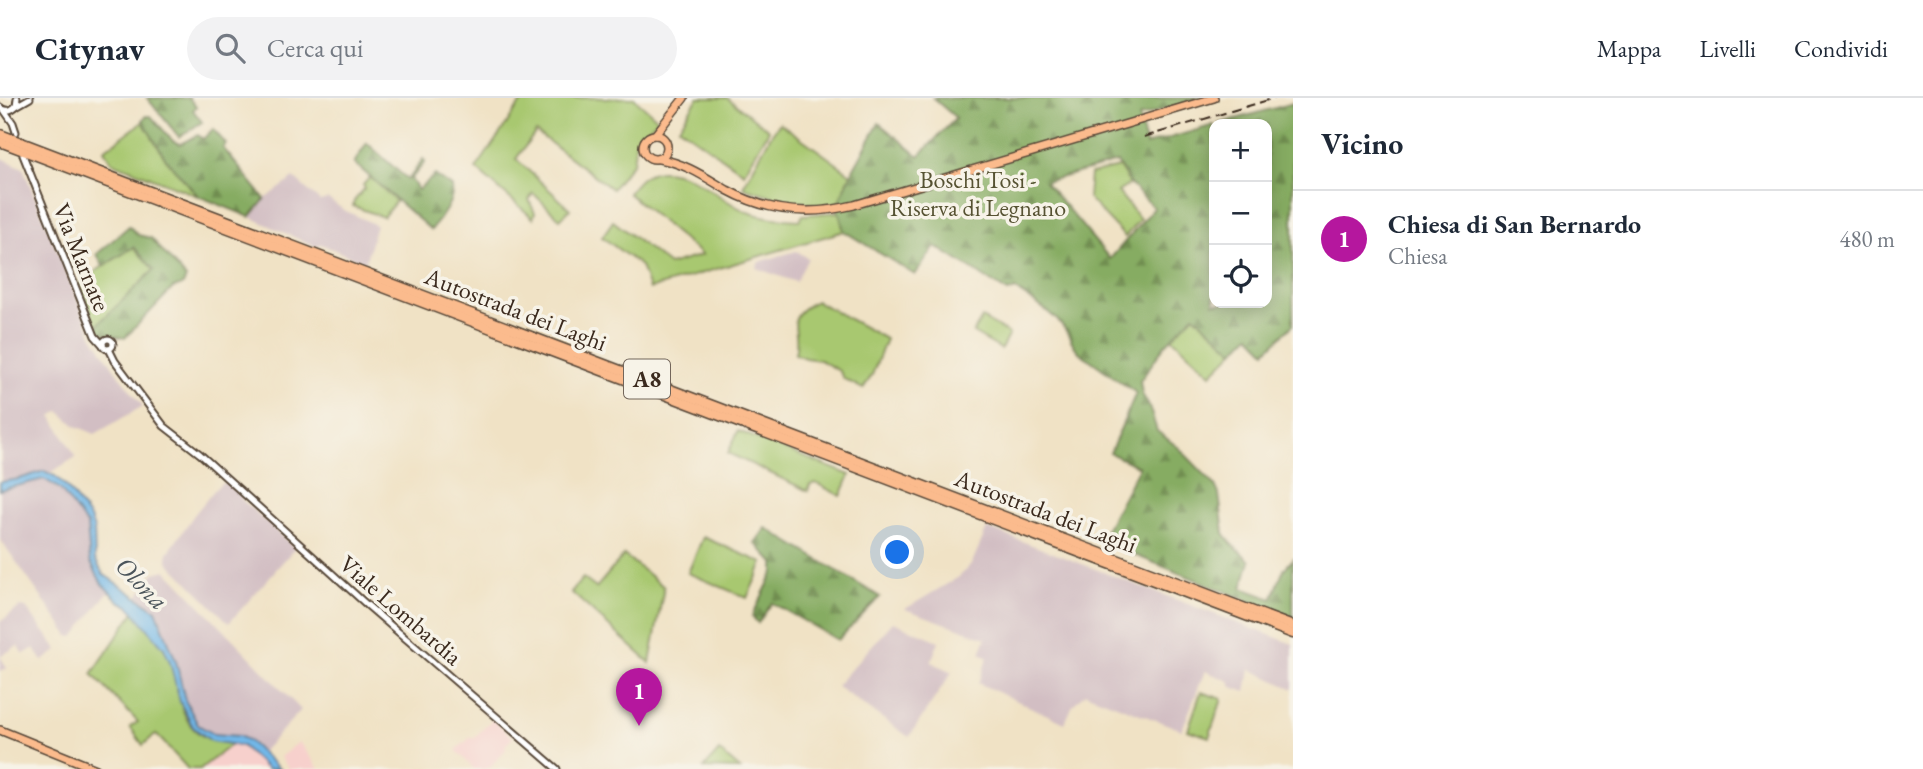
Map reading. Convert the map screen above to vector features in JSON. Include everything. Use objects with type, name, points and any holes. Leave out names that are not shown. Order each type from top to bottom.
[{"type":"highway","name":"Autostrada dei Laghi","points":[[0,134],[1293,626]]},
{"type":"highway","name":"Autostrada dei Laghi","points":[[0,142],[1293,635]]},
{"type":"main road","points":[[684,98],[659,136],[647,138],[643,148],[649,158],[682,164],[757,204],[794,211],[833,210],[1214,98]]},
{"type":"main road","points":[[659,136],[682,164]]},
{"type":"main road","points":[[659,159],[665,154],[667,146]]},
{"type":"main road","points":[[0,730],[96,769]]},
{"type":"street","points":[[13,123],[20,98]]},
{"type":"street","points":[[2,108],[11,110],[30,98]]},
{"type":"street","points":[[2,108],[16,132]]},
{"type":"street","name":"Via Marnate","points":[[24,156],[95,336],[103,345],[106,339],[111,339],[113,345],[109,349],[115,361],[164,426],[223,476]]},
{"type":"street","name":"Viale Lombardia","points":[[223,476],[557,769]]},
{"type":"shaded area","points":[[0,157],[23,168],[92,335],[143,406],[95,434],[76,426],[59,411],[52,416],[76,457],[50,473],[42,471],[1,482]]},
{"type":"shaded area","points":[[294,178],[320,201],[328,199],[376,225],[365,263],[321,244],[316,247],[250,217],[265,199]]},
{"type":"shaded area","points":[[796,251],[808,258],[796,282],[756,268],[759,262]]},
{"type":"shaded area","points":[[44,479],[62,492],[87,525],[90,561],[102,584],[110,592],[74,637],[69,636],[0,539],[0,490]]},
{"type":"shaded area","points":[[222,483],[226,483],[243,496],[241,499],[295,548],[229,623],[167,558],[194,515]]},
{"type":"shaded area","points":[[987,528],[1293,644],[1293,689],[1250,669],[1246,692],[1205,671],[1182,730],[1085,693],[1073,705],[1065,723],[978,683],[988,657],[980,653],[986,638],[905,609],[959,577],[972,563]]},
{"type":"shaded area","points":[[166,570],[301,710],[262,752],[252,742],[239,736],[204,731],[195,722],[185,700],[176,661],[156,610],[137,598],[154,573]]},
{"type":"shaded area","points":[[20,607],[26,608],[58,650],[43,661],[34,648],[24,654],[18,646],[0,656],[0,622]]},
{"type":"shaded area","points":[[893,622],[939,641],[931,662],[952,672],[909,737],[836,686]]},
{"type":"shaded area","points":[[0,656],[7,668],[0,671]]},
{"type":"shaded area","points":[[493,719],[513,738],[488,769],[474,769],[456,750],[471,737],[473,739]]},
{"type":"shaded area","points":[[299,742],[319,769],[289,769],[280,757]]},
{"type":"shaded area","points":[[233,743],[245,748],[267,769],[200,769]]},
{"type":"green space","points":[[147,98],[189,98],[196,107],[193,110],[202,122],[179,137]]},
{"type":"green space","points":[[524,98],[634,98],[658,119],[636,141],[633,162],[612,189],[536,132],[516,159],[570,209],[560,219],[533,193],[529,200],[535,213],[533,218],[476,169]]},
{"type":"green space","points":[[698,98],[727,98],[769,130],[744,173],[679,127]]},
{"type":"green space","name":"Boschi Tosi - Riserva di Legnano","points":[[933,98],[1202,98],[1139,117],[1146,145],[1209,126],[1209,308],[1272,308],[1272,119],[1236,119],[1293,103],[1293,325],[1266,351],[1250,335],[1234,351],[1194,315],[1165,345],[1140,381],[1142,394],[1157,431],[1179,448],[1215,485],[1219,494],[1224,533],[1250,561],[1242,588],[1272,599],[1284,569],[1293,559],[1293,619],[1100,541],[1139,467],[1110,453],[1136,393],[1079,352],[1064,327],[1051,314],[1015,289],[1008,292],[935,246],[915,275],[844,231],[837,206],[879,123],[919,156],[956,118]],"holes":[[[1117,162],[1130,184],[1154,208],[1110,259],[1045,182]]]},
{"type":"green space","points":[[147,116],[151,116],[173,141],[180,144],[198,135],[203,139],[213,129],[226,144],[223,148],[265,199],[250,217],[198,196],[166,159],[143,122]]},
{"type":"green space","points":[[143,122],[166,159],[198,196],[112,162],[104,150]]},
{"type":"green space","points":[[780,123],[851,174],[837,206],[789,200],[743,187]]},
{"type":"green space","points":[[367,143],[408,180],[423,159],[425,162],[411,179],[418,190],[435,175],[452,187],[449,204],[431,230],[354,163]]},
{"type":"green space","points":[[1119,167],[1130,184],[1118,192],[1140,219],[1125,237],[1088,198],[1090,174]]},
{"type":"green space","points":[[661,171],[683,175],[735,206],[759,215],[800,220],[803,215],[839,212],[844,231],[649,289],[641,266],[602,237],[613,221],[669,265],[702,255],[628,193],[646,175]]},
{"type":"green space","points":[[370,177],[396,201],[383,217],[353,206]]},
{"type":"green space","points":[[129,226],[138,235],[151,238],[186,278],[183,285],[173,288],[125,338],[102,334],[95,327],[154,270],[134,247],[103,266],[97,254]]},
{"type":"green space","points":[[134,247],[154,270],[95,327],[80,281]]},
{"type":"green space","points":[[816,301],[886,339],[872,375],[863,389],[844,379],[839,371],[820,360],[795,354],[796,318],[805,307]]},
{"type":"green space","points":[[1194,315],[1234,351],[1211,374],[1171,337]]},
{"type":"green space","points":[[982,318],[1009,334],[1001,349],[973,333]]},
{"type":"green space","points":[[738,431],[850,475],[841,496],[816,483],[810,485],[808,491],[728,453]]},
{"type":"green space","points":[[766,528],[880,597],[838,640],[772,603],[758,623],[752,616],[774,572],[774,563],[755,543]]},
{"type":"green space","points":[[703,537],[763,563],[747,598],[688,573]]},
{"type":"green space","points":[[624,555],[664,587],[650,663],[571,592],[583,578],[596,588]]},
{"type":"green space","points":[[134,612],[168,655],[184,714],[191,725],[200,734],[214,740],[233,743],[200,769],[188,769],[156,734],[143,745],[130,727],[138,722],[92,674]]},
{"type":"green space","points":[[1201,692],[1222,699],[1209,737],[1188,730]]},
{"type":"green space","points":[[719,751],[740,769],[704,768]]},
{"type":"water","points":[[44,471],[66,486],[90,518],[94,529],[95,559],[103,574],[156,610],[176,661],[185,700],[198,725],[214,734],[239,736],[248,740],[279,769],[267,769],[242,746],[211,741],[193,727],[180,702],[164,648],[129,606],[119,601],[102,584],[90,561],[87,525],[60,489],[44,479],[0,490],[0,482]]},
{"type":"railway","points":[[1144,137],[1275,98]]},
{"type":"place","name":"Chiesa di San Bernardo","points":[[639,726]]},
{"type":"water label","name":"Olona","points":[[142,583]]}]
